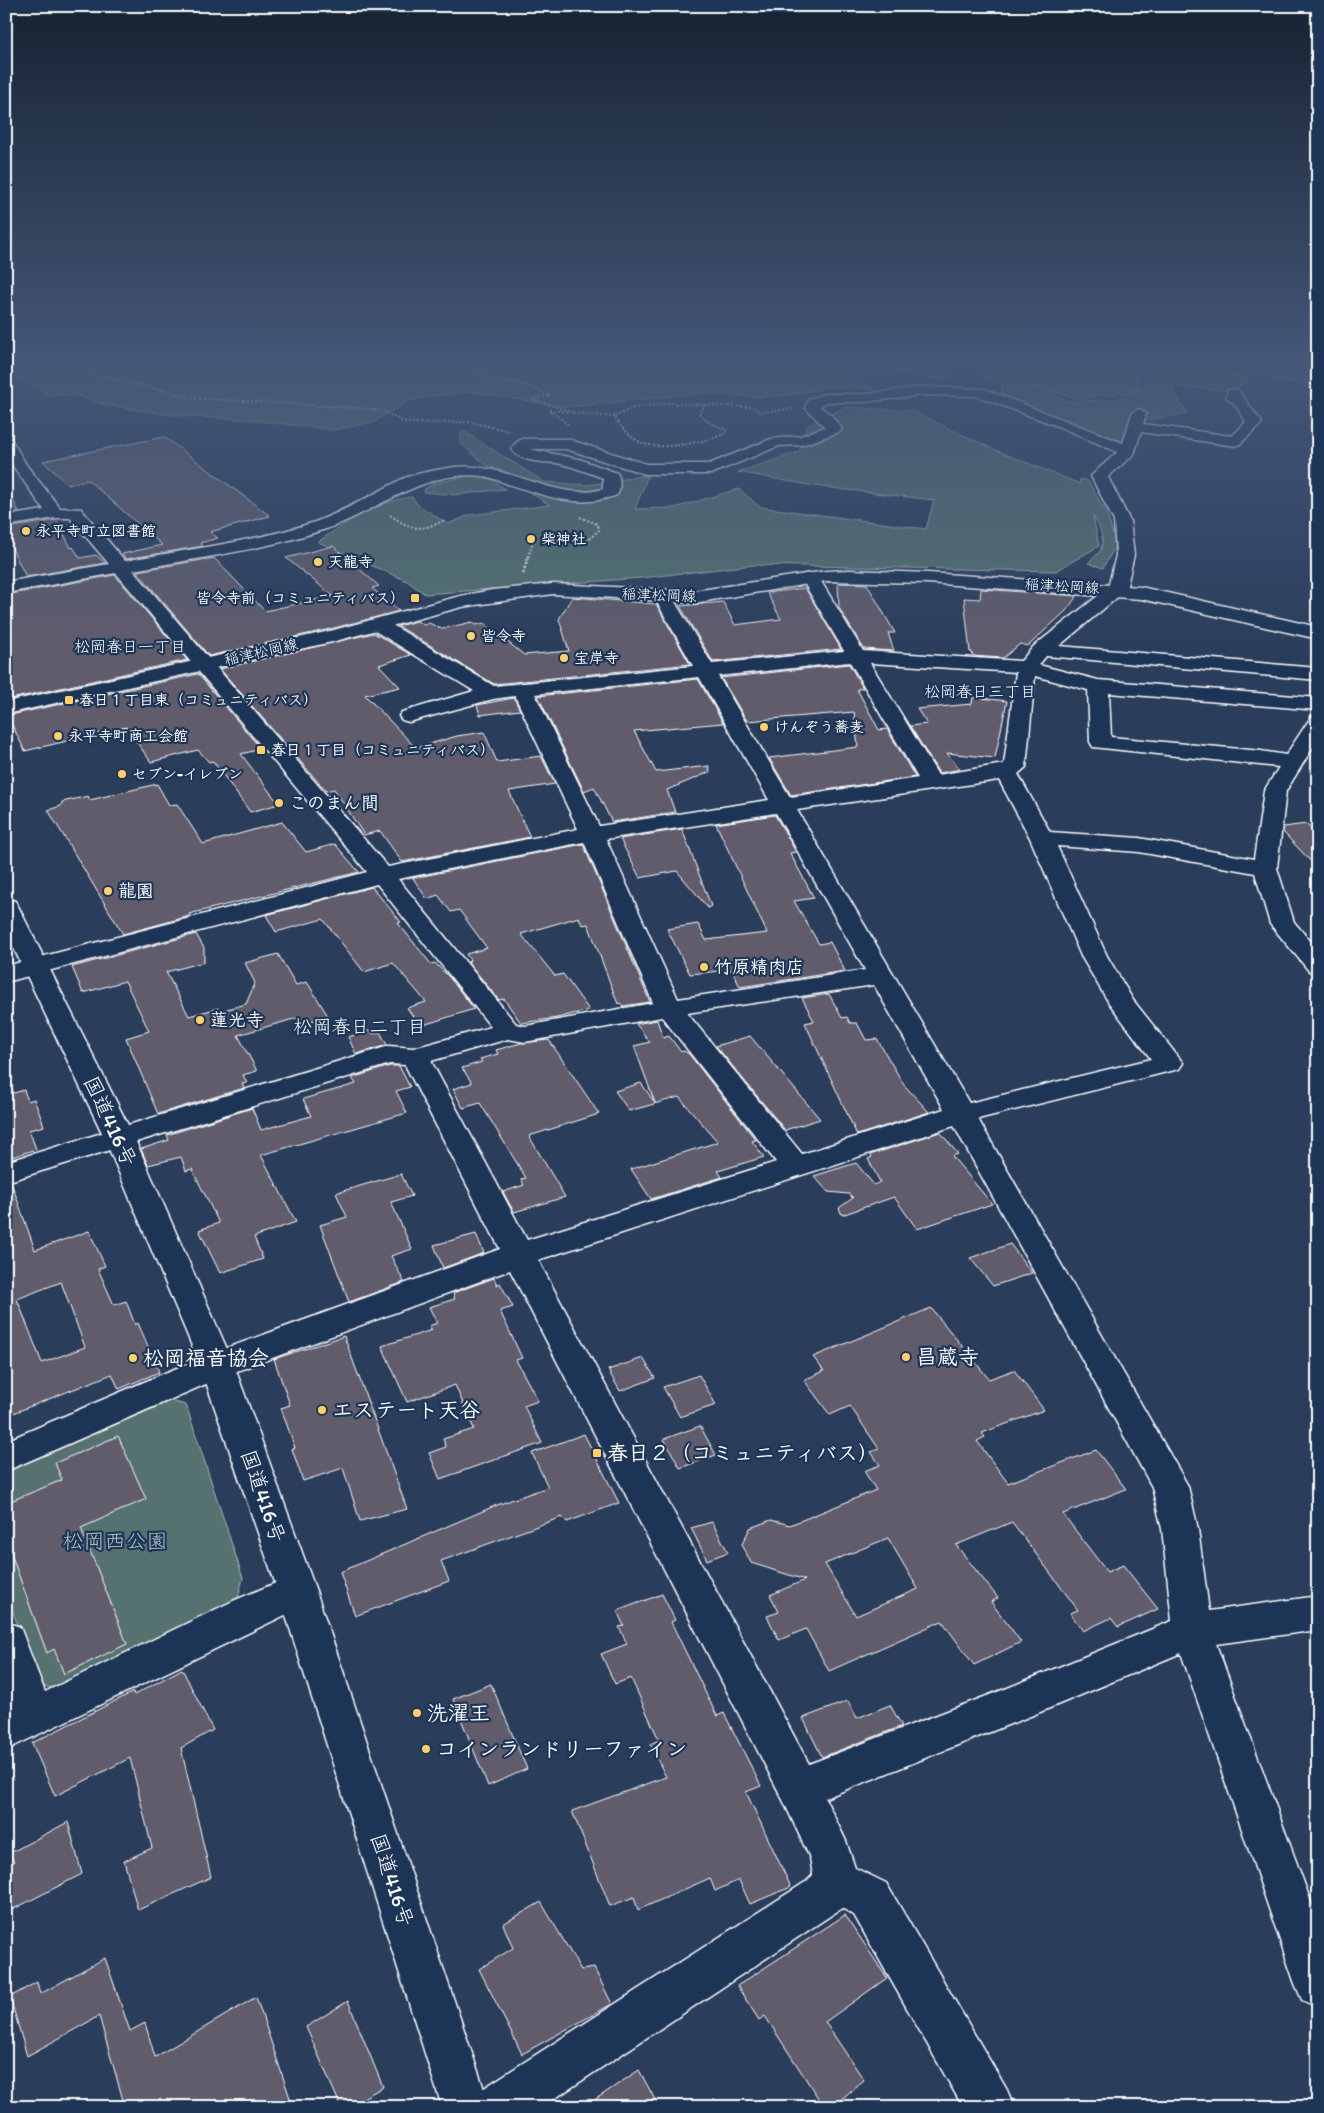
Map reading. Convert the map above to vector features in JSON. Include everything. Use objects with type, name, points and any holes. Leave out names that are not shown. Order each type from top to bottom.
[{"type":"main road","points":[[16,460],[54,513]]},
{"type":"main road","points":[[6,588],[278,536],[321,525],[408,483],[455,472],[484,471],[567,497],[597,496],[611,492],[611,476],[589,467],[559,460]]},
{"type":"main road","points":[[615,460],[644,469],[711,469],[734,460]]},
{"type":"main road","points":[[21,970],[382,875],[591,832],[1006,772],[1015,767],[1026,668],[1041,650],[1117,590],[1125,555],[1122,522],[1099,476],[1118,460]]},
{"type":"main road","points":[[6,521],[54,513],[75,513],[382,875],[493,1011],[507,1031]]},
{"type":"main road","name":"稲津松岡線","points":[[6,708],[202,665],[377,624],[460,602],[522,592],[572,590],[663,597],[718,594],[810,578],[880,576],[1117,590],[1162,597],[1318,633]]},
{"type":"main road","points":[[810,578],[932,783]]},
{"type":"main road","points":[[663,597],[708,671],[880,976],[1024,1223],[1170,1486],[1180,1529],[1192,1630],[1318,1984]]},
{"type":"main road","points":[[377,624],[491,693]]},
{"type":"main road","points":[[1041,650],[1318,674]]},
{"type":"main road","points":[[409,716],[491,693],[522,688],[855,656],[1026,668],[1098,686],[1318,704]]},
{"type":"main road","points":[[1098,686],[1101,742],[1261,757],[1293,764]]},
{"type":"main road","points":[[522,688],[591,832],[669,1008],[796,1167]]},
{"type":"main road","points":[[1318,722],[1293,764],[1274,791],[1266,868],[1282,924],[1318,966]]},
{"type":"main road","points":[[6,1457],[217,1365],[517,1255],[960,1114],[1169,1063],[1122,1002],[1094,956],[1042,838],[1006,772]]},
{"type":"main road","points":[[1042,838],[1139,845],[1266,868]]},
{"type":"main road","name":"国道416号","points":[[6,906],[21,970],[119,1137],[217,1365],[297,1591],[466,2107]]},
{"type":"main road","points":[[6,1172],[389,1055],[414,1057],[507,1031],[525,1034],[669,1008],[880,976]]},
{"type":"main road","points":[[414,1057],[799,1788],[831,1856],[836,1882]]},
{"type":"main road","points":[[6,1639],[20,1724],[238,1617],[297,1591]]},
{"type":"main road","points":[[799,1788],[1019,1702],[1192,1630],[1318,1612]]},
{"type":"main road","points":[[498,2107],[823,1897],[836,1882]]},
{"type":"main road","points":[[836,1882],[870,1899],[990,2107]]},
{"type":"path","points":[[371,502],[412,530],[428,529],[445,520]]},
{"type":"path","points":[[528,564],[532,544]]},
{"type":"green space","points":[[480,460],[509,460],[544,482],[588,485],[648,475],[635,509],[674,508],[739,489],[760,507],[926,529],[934,500],[814,486],[738,472],[776,460],[1019,460],[1080,484],[1080,479],[1088,481],[1107,514],[1116,545],[1103,568],[1088,563],[1102,547],[1102,537],[1093,516],[1099,546],[1056,571],[753,565],[641,578],[425,594],[407,581],[318,542],[351,520],[374,508],[412,497],[418,505],[448,524],[470,515],[550,505]]},
{"type":"green space","points":[[477,474],[487,476],[505,489],[455,495],[424,492],[432,484]]},
{"type":"green space","name":"松岡西公園","points":[[170,1401],[186,1405],[243,1578],[237,1602],[57,1689],[37,1685],[6,1590],[6,1471]]},
{"type":"building","points":[[194,460],[270,516],[210,532],[218,538],[200,543],[203,546],[126,559],[122,554],[162,545],[88,480],[68,485],[43,461]]},
{"type":"building","points":[[6,486],[19,512],[6,514]]},
{"type":"building","points":[[57,520],[71,548],[73,547],[80,558],[96,555],[105,563],[26,577],[6,536],[6,528]]},
{"type":"building","points":[[333,546],[379,586],[372,588],[399,611],[330,629],[209,656],[137,571],[214,558],[265,611],[333,596],[286,558]]},
{"type":"building","points":[[115,575],[187,660],[6,700],[6,595]]},
{"type":"building","points":[[838,583],[867,584],[895,633],[888,633],[894,651],[864,649],[839,608]]},
{"type":"building","points":[[805,588],[841,649],[713,662],[680,606],[723,602],[735,625],[781,619],[767,593]]},
{"type":"building","points":[[981,589],[1077,596],[1066,611],[1028,646],[1020,644],[1003,658],[973,656],[972,652],[970,652],[964,598],[980,599]]},
{"type":"building","points":[[572,597],[656,604],[690,664],[494,684],[398,626],[417,621],[424,625],[429,623],[442,629],[472,622],[476,625],[484,623],[524,655],[569,651],[559,619]]},
{"type":"building","points":[[374,633],[411,655],[379,665],[400,687],[365,695],[416,748],[457,736],[484,732],[497,762],[541,756],[555,784],[509,791],[530,837],[402,862],[380,831],[364,835],[334,789],[326,791],[220,669]]},
{"type":"building","points":[[849,664],[863,688],[857,689],[879,730],[887,729],[915,777],[791,795],[769,758],[858,747],[854,712],[747,721],[721,678]]},
{"type":"building","points":[[198,674],[261,749],[241,754],[279,804],[250,812],[213,761],[209,762],[198,750],[151,762],[126,727],[25,751],[12,725],[6,726],[6,716]]},
{"type":"building","points":[[698,679],[723,723],[634,731],[656,772],[709,766],[710,772],[667,790],[675,812],[612,822],[594,787],[584,791],[538,696]]},
{"type":"building","points":[[973,697],[1007,701],[995,758],[947,753],[960,769],[939,773],[910,726],[927,724],[917,709],[972,704]]},
{"type":"building","points":[[514,698],[520,710],[480,715],[477,705]]},
{"type":"building","points":[[157,784],[169,805],[177,804],[203,844],[282,822],[306,852],[335,844],[359,872],[189,914],[190,916],[123,934],[48,810],[61,806],[62,802],[88,796],[90,800]]},
{"type":"building","points":[[775,815],[796,852],[790,853],[814,898],[794,901],[819,944],[830,942],[845,971],[740,987],[732,970],[690,974],[667,929],[698,924],[706,940],[767,933],[716,824]]},
{"type":"building","points":[[1306,824],[1318,836],[1318,869],[1283,832],[1284,827]]},
{"type":"building","points":[[682,829],[711,906],[708,908],[677,871],[640,878],[620,839]]},
{"type":"building","points":[[583,844],[650,1002],[623,1006],[620,1003],[618,1004],[588,924],[582,925],[579,917],[521,934],[555,976],[563,974],[589,1010],[557,1018],[521,1023],[504,999],[499,1000],[468,962],[470,960],[466,954],[487,948],[459,910],[451,912],[438,895],[427,899],[413,878]]},
{"type":"building","points":[[372,887],[401,922],[398,923],[431,964],[435,963],[449,977],[474,1009],[420,1026],[407,1008],[426,1002],[393,963],[364,972],[323,919],[276,932],[266,915]]},
{"type":"building","points":[[196,934],[204,948],[204,962],[166,972],[189,1016],[218,1008],[220,1011],[246,1004],[255,983],[245,963],[278,954],[296,985],[307,982],[328,1016],[301,1024],[297,1018],[238,1035],[257,1071],[243,1075],[247,1083],[242,1084],[244,1088],[158,1114],[126,1038],[149,1031],[125,981],[83,993],[72,967]]},
{"type":"building","points":[[829,994],[842,1018],[847,1017],[850,1023],[857,1023],[866,1040],[877,1039],[904,1085],[929,1112],[857,1135],[805,1023],[814,1021],[802,998]]},
{"type":"building","points":[[657,1020],[663,1038],[669,1036],[681,1052],[684,1051],[689,1054],[756,1140],[752,1141],[764,1157],[718,1171],[722,1177],[651,1199],[631,1169],[718,1142],[679,1097],[629,1111],[615,1091],[641,1083],[655,1103],[634,1046],[650,1042],[636,1024]]},
{"type":"building","points":[[371,1030],[373,1034],[380,1032],[387,1045],[356,1054],[348,1037]]},
{"type":"building","points":[[750,1036],[820,1119],[785,1130],[716,1046]]},
{"type":"building","points":[[549,1040],[599,1114],[529,1136],[565,1197],[514,1212],[503,1192],[524,1185],[521,1179],[526,1178],[480,1103],[463,1108],[453,1089],[472,1083],[462,1068],[482,1062],[480,1059],[498,1054],[496,1050],[521,1043]]},
{"type":"building","points":[[390,1066],[399,1066],[410,1087],[396,1091],[407,1113],[261,1155],[296,1222],[254,1237],[263,1259],[220,1273],[199,1230],[219,1223],[192,1169],[186,1171],[181,1157],[148,1165],[141,1149],[169,1140],[167,1135],[252,1108],[261,1130],[311,1116],[303,1099],[356,1084],[352,1078]]},
{"type":"building","points":[[6,1077],[14,1093],[24,1090],[28,1101],[34,1099],[44,1126],[29,1130],[36,1149],[6,1159]]},
{"type":"building","points":[[940,1132],[958,1154],[952,1156],[992,1204],[917,1229],[894,1197],[842,1215],[839,1208],[853,1198],[849,1194],[828,1192],[814,1176],[856,1163],[874,1185],[880,1182],[868,1159],[872,1157],[870,1155]]},
{"type":"building","points":[[401,1174],[412,1196],[391,1202],[412,1249],[391,1256],[404,1282],[349,1302],[320,1225],[347,1217],[336,1193]]},
{"type":"building","points":[[11,1182],[35,1250],[89,1231],[105,1266],[98,1269],[114,1305],[126,1301],[135,1325],[138,1323],[159,1372],[119,1389],[112,1374],[6,1416],[6,1184]],"holes":[[[61,1282],[85,1347],[42,1363],[17,1299]]]},
{"type":"building","points":[[476,1234],[484,1253],[443,1268],[434,1245]]},
{"type":"building","points":[[1010,1244],[1032,1273],[993,1286],[970,1258]]},
{"type":"building","points":[[494,1278],[497,1285],[500,1283],[513,1307],[500,1311],[522,1358],[516,1360],[538,1401],[524,1406],[542,1443],[440,1479],[429,1453],[446,1447],[443,1439],[474,1429],[455,1385],[407,1402],[382,1346],[432,1330],[429,1326],[437,1323],[429,1307],[455,1299],[453,1293]]},
{"type":"building","points":[[931,1308],[989,1379],[1014,1370],[1044,1410],[982,1433],[985,1437],[977,1441],[1008,1483],[1096,1450],[1126,1489],[1063,1514],[1107,1572],[1123,1565],[1158,1609],[1118,1627],[1111,1618],[1083,1631],[1070,1613],[1078,1610],[1012,1522],[956,1545],[998,1598],[991,1602],[1021,1642],[974,1665],[942,1621],[829,1671],[806,1629],[779,1640],[767,1616],[779,1612],[770,1595],[805,1580],[751,1563],[742,1544],[750,1528],[771,1520],[790,1525],[876,1490],[864,1471],[880,1465],[871,1452],[879,1449],[850,1406],[830,1415],[804,1380],[824,1371],[813,1357]],"holes":[[[888,1538],[918,1589],[856,1616],[825,1564]]]},
{"type":"building","points":[[344,1336],[407,1509],[360,1521],[343,1468],[303,1481],[292,1449],[295,1448],[281,1408],[290,1405],[274,1359]]},
{"type":"building","points":[[643,1358],[655,1378],[620,1391],[608,1370]]},
{"type":"building","points":[[699,1375],[716,1405],[680,1417],[663,1387]]},
{"type":"building","points":[[700,1426],[716,1455],[680,1468],[664,1439]]},
{"type":"building","points":[[584,1434],[619,1503],[567,1522],[562,1517],[441,1561],[449,1581],[355,1616],[340,1572],[497,1505],[548,1487],[532,1453]]},
{"type":"building","points":[[118,1436],[146,1499],[81,1528],[127,1644],[64,1674],[54,1649],[47,1653],[6,1540],[6,1503],[62,1480],[55,1463]]},
{"type":"building","points":[[712,1522],[728,1552],[707,1560],[691,1528]]},
{"type":"building","points":[[662,1594],[675,1620],[671,1622],[717,1716],[724,1713],[761,1786],[746,1792],[791,1887],[750,1904],[739,1880],[715,1891],[710,1878],[638,1910],[634,1897],[610,1906],[572,1811],[666,1777],[650,1744],[659,1740],[631,1678],[615,1684],[601,1654],[627,1644],[619,1627],[624,1626],[617,1611]]},
{"type":"building","points":[[182,1669],[213,1730],[181,1748],[211,1877],[138,1910],[124,1861],[152,1848],[130,1758],[55,1796],[32,1743],[133,1692],[134,1695]]},
{"type":"building","points":[[491,1684],[527,1769],[488,1786],[453,1699]]},
{"type":"building","points":[[848,1701],[857,1718],[890,1705],[902,1726],[822,1757],[803,1718]]},
{"type":"building","points":[[68,1822],[82,1874],[6,1913],[6,1866],[14,1862],[10,1853]]},
{"type":"building","points":[[541,1902],[581,1970],[594,1968],[612,2004],[522,2054],[479,1969],[513,1948],[503,1924]]},
{"type":"building","points":[[845,1915],[887,1978],[825,2022],[864,2080],[832,2107],[824,2107],[765,2016],[759,2020],[737,1986]]},
{"type":"building","points":[[105,1958],[130,2031],[145,2023],[155,2057],[256,1997],[293,2107],[125,2107],[99,2016],[27,2056],[10,1997],[37,1982],[40,1994]]},
{"type":"building","points":[[348,2001],[383,2087],[347,2107],[341,2107],[306,2027]]},
{"type":"building","points":[[639,2070],[659,2107],[584,2107]]},
{"type":"place","name":"永平寺町立図書館","points":[[26,531]]},
{"type":"place","name":"柴神社","points":[[531,539]]},
{"type":"place","name":"天龍寺","points":[[318,562]]},
{"type":"place","name":"皆令寺前（コミュニティバス）","points":[[415,598]]},
{"type":"place","name":"皆令寺","points":[[471,636]]},
{"type":"place","name":"宝岸寺","points":[[564,658]]},
{"type":"place","name":"春日１丁目東（コミュニティバス）","points":[[69,700]]},
{"type":"place","name":"けんぞう蕎麦","points":[[764,727]]},
{"type":"place","name":"永平寺町商工会館","points":[[58,736]]},
{"type":"place","name":"春日１丁目（コミュニティバス）","points":[[261,750]]},
{"type":"place","name":"セブン-イレブン","points":[[122,774]]},
{"type":"place","name":"このまん間","points":[[279,803]]},
{"type":"place","name":"龍園","points":[[108,891]]},
{"type":"place","name":"竹原精肉店","points":[[704,967]]},
{"type":"place","name":"蓮光寺","points":[[200,1020]]},
{"type":"place","name":"昌蔵寺","points":[[906,1357]]},
{"type":"place","name":"松岡福音協会","points":[[133,1358]]},
{"type":"place","name":"エステート天谷","points":[[322,1410]]},
{"type":"place","name":"春日２（コミュニティバス）","points":[[597,1453]]},
{"type":"place","name":"洗濯王","points":[[417,1713]]},
{"type":"place","name":"コインランドリーファイン","points":[[426,1749]]},
{"type":"district","name":"松岡春日一丁目","points":[[130,646]]},
{"type":"district","name":"松岡春日三丁目","points":[[980,691]]},
{"type":"district","name":"松岡春日二丁目","points":[[360,1026]]}]
